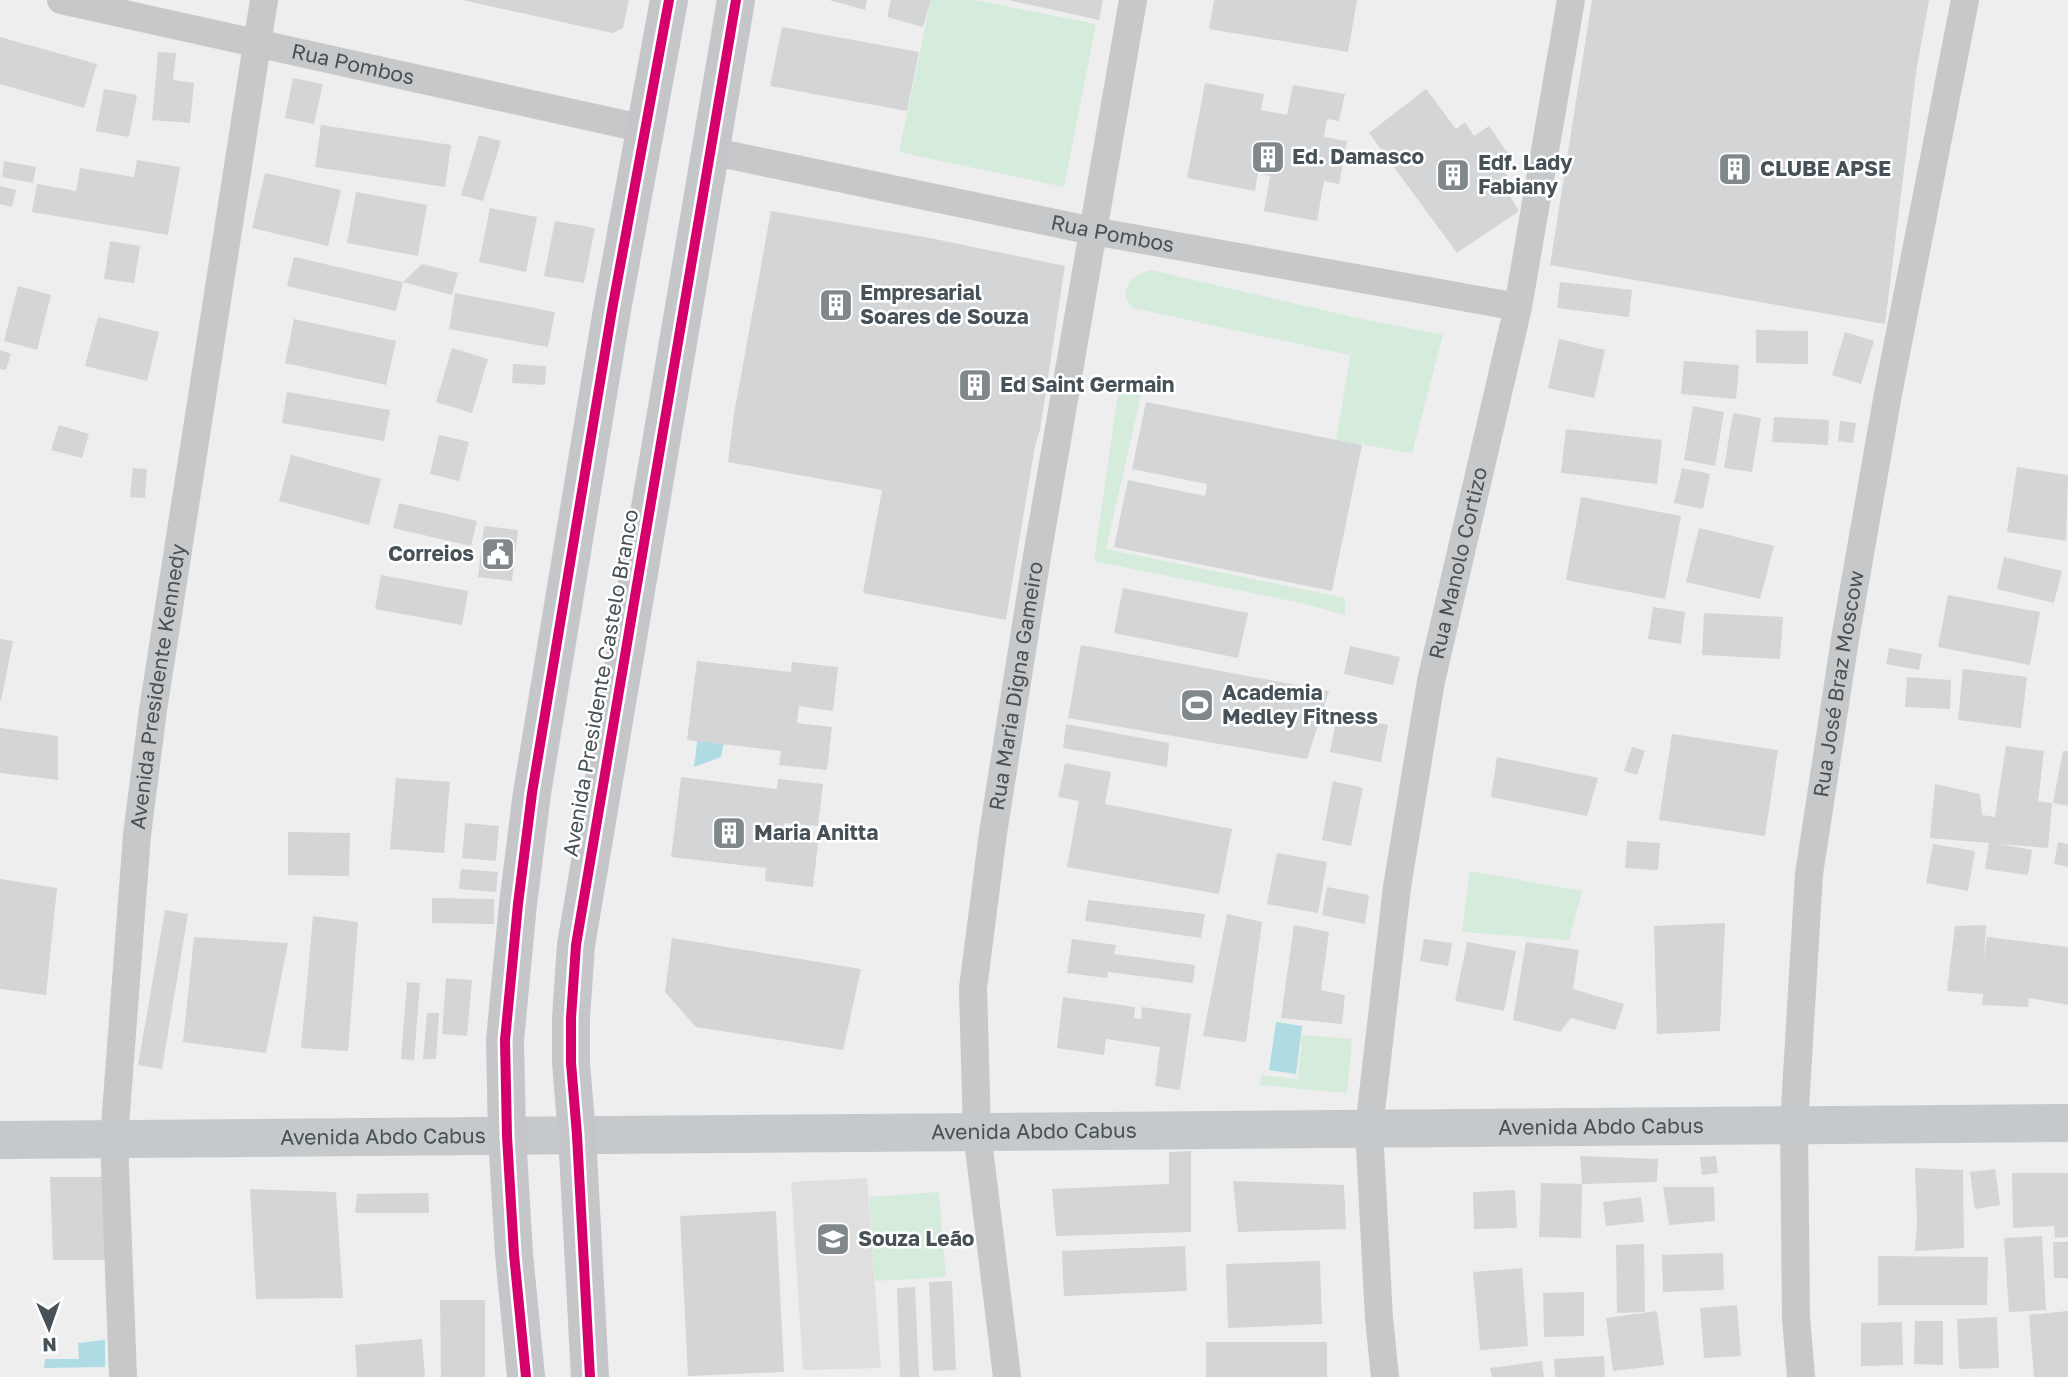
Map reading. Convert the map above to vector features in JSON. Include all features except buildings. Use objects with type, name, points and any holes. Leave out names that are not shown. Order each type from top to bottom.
[{"type":"main road","points":[[526,1377],[514,1254],[505,1040],[518,904],[532,793],[612,310],[669,0]]},
{"type":"main road","name":"Avenida Presidente Castelo Branco","points":[[590,1377],[571,1030],[576,945],[736,0]]},
{"type":"main road","name":"Avenida Abdo Cabus","points":[[0,1140],[2068,1123]]},
{"type":"street","name":"Rua Pombos","points":[[61,0],[645,129]]},
{"type":"street","name":"Avenida Presidente Kennedy","points":[[123,1377],[114,1139],[137,835],[153,710],[264,0]]},
{"type":"street","name":"Rua Maria Digna Gameiro","points":[[1007,1377],[976,1132],[975,975],[993,833],[1035,569],[1133,0]]},
{"type":"street","name":"Rua Manolo Cortizo","points":[[1385,1377],[1379,1318],[1369,1128],[1397,887],[1432,681],[1518,307],[1571,0]]},
{"type":"street","name":"Rua José Braz Moscow","points":[[1801,1377],[1796,1318],[1794,1125],[1809,874],[1836,694],[1888,394],[1965,0]]},
{"type":"street","name":"Rua Pombos","points":[[710,151],[1093,231],[1518,307]]},
{"type":"shaded area","name":"Souza Leão","points":[[867,1178],[881,1368],[803,1370],[791,1182]]},
{"type":"green space","points":[[931,0],[975,0],[1096,24],[1064,187],[899,152]]},
{"type":"green space","points":[[1151,270],[1443,335],[1412,453],[1336,440],[1352,345],[1349,355],[1133,308],[1126,296],[1128,284],[1138,275]]},
{"type":"green space","points":[[1144,382],[1106,549],[1345,598],[1345,615],[1301,603],[1094,561],[1119,386]]},
{"type":"green space","points":[[1470,871],[1582,891],[1569,940],[1462,932]]},
{"type":"green space","points":[[1302,1035],[1352,1039],[1347,1093],[1260,1085],[1261,1075],[1298,1079]]},
{"type":"green space","points":[[939,1192],[946,1277],[875,1281],[869,1197]]},
{"type":"water","points":[[700,718],[727,725],[721,757],[694,767]]},
{"type":"water","points":[[1276,1022],[1302,1026],[1296,1074],[1269,1070]]},
{"type":"water","points":[[105,1340],[105,1367],[44,1368],[45,1359],[79,1359],[78,1343]]},
{"type":"cycle path","points":[[526,1377],[514,1254],[505,1040],[518,904],[532,793],[612,310],[669,0]]},
{"type":"cycle path","points":[[590,1377],[571,1063],[576,945],[736,0]]},
{"type":"place","name":"Ed. Damasco","points":[[1268,157]]},
{"type":"place","name":"CLUBE APSE","points":[[1735,169]]},
{"type":"place","name":"Edf. Lady Fabiany","points":[[1453,175]]},
{"type":"place","name":"Empresarial Soares de Souza","points":[[836,305]]},
{"type":"place","name":"Ed Saint Germain","points":[[975,385]]},
{"type":"place","name":"Correios","points":[[498,554]]},
{"type":"place","name":"Academia Medley Fitness","points":[[1197,705]]},
{"type":"place","name":"Maria Anitta","points":[[729,833]]},
{"type":"place","name":"Souza Leão","points":[[833,1239]]}]
